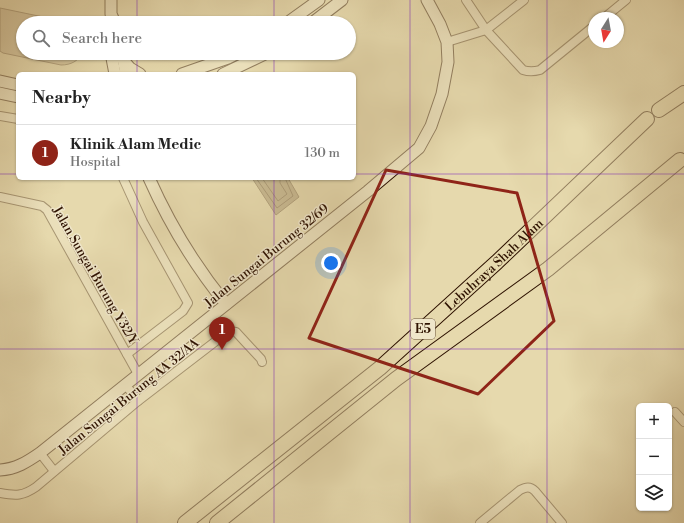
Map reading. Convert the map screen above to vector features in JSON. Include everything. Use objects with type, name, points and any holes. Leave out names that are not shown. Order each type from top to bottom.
[{"type":"highway","points":[[659,110],[684,93]]},
{"type":"highway","name":"Lebuhraya Shah Alam","points":[[185,523],[380,368],[497,262],[647,119]]},
{"type":"highway","name":"E5","points":[[217,523],[396,379],[548,269],[680,160]]},
{"type":"street","points":[[111,0],[111,16]]},
{"type":"street","points":[[297,16],[319,0]]},
{"type":"street","points":[[321,16],[342,0]]},
{"type":"street","name":"Jalan Sungai Burung 32/69","points":[[0,470],[17,467],[28,462],[40,453],[368,191],[419,148],[431,126],[442,94],[448,62],[447,42],[440,24],[427,0]]},
{"type":"street","points":[[466,0],[486,30],[523,70],[534,72],[540,70],[588,31]]},
{"type":"street","points":[[447,42],[486,30],[524,0]]},
{"type":"street","points":[[611,12],[626,0]]},
{"type":"street","points":[[109,72],[115,60]]},
{"type":"street","points":[[115,72],[117,60]]},
{"type":"street","points":[[119,60],[125,72]]},
{"type":"street","points":[[121,60],[137,72]]},
{"type":"street","points":[[188,72],[222,60]]},
{"type":"street","points":[[227,72],[252,60]]},
{"type":"street","points":[[0,81],[16,85]]},
{"type":"street","points":[[0,93],[16,97]]},
{"type":"street","points":[[0,116],[16,120]]},
{"type":"street","points":[[124,180],[143,222],[188,304],[183,311],[127,354]]},
{"type":"street","points":[[149,180],[163,208],[193,258],[226,304]]},
{"type":"street","name":"Jalan Sungai Burung Y32/Y","points":[[0,197],[42,206],[47,210],[138,374]]},
{"type":"street","name":"Jalan Sungai Burung AA 32/AA","points":[[0,493],[19,495],[30,491],[138,401],[229,331],[236,332],[261,359],[262,362]]},
{"type":"street","points":[[125,384],[138,401]]},
{"type":"street","points":[[675,412],[684,422]]},
{"type":"street","points":[[40,453],[54,471]]},
{"type":"street","points":[[480,523],[520,490],[531,487],[562,523]]},
{"type":"highlighted area","points":[[386,170],[517,193],[554,321],[478,394],[309,338]]},
{"type":"shaded area","points":[[0,8],[38,16],[16,16],[16,56],[0,51]]},
{"type":"shaded area","points":[[37,60],[76,60],[61,65]]},
{"type":"water","points":[[253,180],[289,180],[299,197],[276,215]]},
{"type":"place","name":"Klinik Alam Medic","points":[[222,350]]}]
